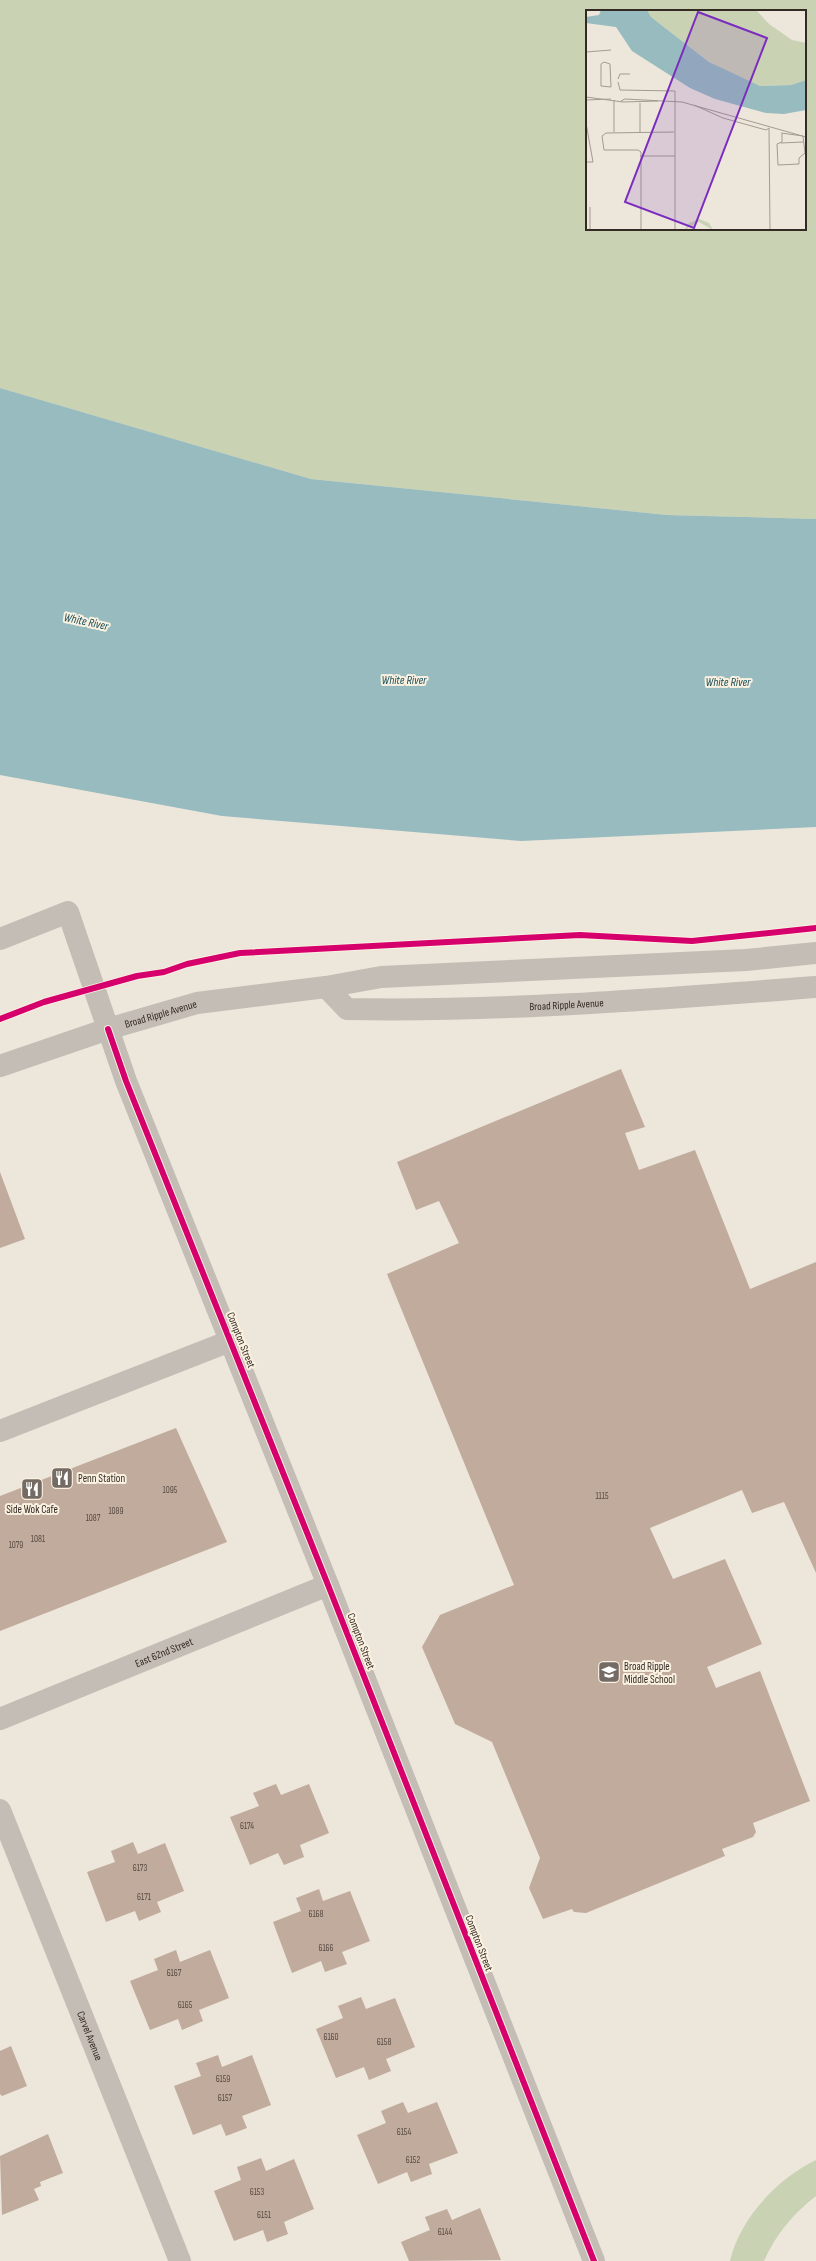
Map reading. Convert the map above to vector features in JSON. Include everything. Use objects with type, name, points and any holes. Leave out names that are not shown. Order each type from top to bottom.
[{"type":"street","name":"Compton Street","points":[[0,939],[68,912],[123,1074],[328,1585],[594,2261]]},
{"type":"street","name":"Broad Ripple Avenue","points":[[0,1066],[108,1029],[197,1002],[326,987],[381,977],[746,960],[816,953]]},
{"type":"street","name":"Broad Ripple Avenue","points":[[326,987],[347,1009],[415,1010],[684,997],[816,987]]},
{"type":"street","points":[[0,1431],[230,1341]]},
{"type":"street","name":"East 62nd Street","points":[[0,1719],[328,1585]]},
{"type":"street","name":"Carvel Avenue","points":[[0,1810],[180,2261]]},
{"type":"green space","points":[[0,0],[816,0],[816,519],[667,515],[311,479],[0,388]]},
{"type":"green space","points":[[816,2160],[816,2196],[786,2225],[774,2242],[764,2261],[730,2261],[742,2230],[751,2215],[762,2202],[774,2189],[788,2178]]},
{"type":"water","name":"White River","points":[[0,388],[311,479],[667,515],[816,519],[816,827],[521,841],[222,816],[0,775]]},
{"type":"building","name":"Broad Ripple Middle School","points":[[621,1069],[645,1127],[625,1133],[639,1170],[695,1150],[750,1289],[816,1262],[816,1573],[784,1502],[752,1513],[742,1490],[650,1528],[673,1579],[725,1559],[762,1644],[707,1667],[716,1688],[760,1671],[810,1801],[753,1823],[756,1832],[753,1837],[722,1849],[725,1856],[586,1913],[574,1912],[572,1909],[543,1919],[529,1888],[540,1858],[492,1742],[455,1724],[422,1647],[440,1615],[514,1585],[387,1274],[459,1243],[439,1201],[416,1210],[397,1162]]},
{"type":"building","points":[[0,1172],[25,1239],[0,1248]]},
{"type":"building","points":[[176,1428],[227,1542],[0,1631],[0,1496]]},
{"type":"building","points":[[276,1784],[281,1795],[309,1784],[329,1833],[300,1845],[304,1857],[284,1865],[278,1853],[250,1865],[230,1817],[259,1806],[253,1793]]},
{"type":"building","points":[[133,1842],[138,1854],[165,1843],[184,1891],[157,1902],[161,1912],[139,1921],[135,1911],[106,1922],[87,1872],[115,1862],[111,1851]]},
{"type":"building","points":[[319,1889],[323,1901],[350,1891],[370,1941],[342,1952],[347,1964],[325,1972],[321,1961],[292,1973],[273,1922],[301,1911],[296,1898]]},
{"type":"building","points":[[176,1950],[180,1962],[210,1950],[229,1998],[199,2010],[203,2021],[182,2030],[178,2019],[150,2030],[130,1981],[158,1970],[154,1959]]},
{"type":"building","points":[[361,1997],[366,2009],[395,1998],[415,2047],[386,2059],[391,2071],[369,2080],[364,2067],[336,2078],[316,2029],[343,2018],[338,2006]]},
{"type":"building","points":[[11,2046],[27,2086],[2,2096],[0,2094],[0,2051]]},
{"type":"building","points":[[218,2055],[222,2067],[252,2055],[271,2105],[242,2116],[247,2128],[226,2136],[221,2124],[193,2135],[174,2086],[201,2076],[196,2063]]},
{"type":"building","points":[[403,2102],[408,2113],[437,2102],[458,2153],[429,2164],[432,2174],[411,2182],[407,2172],[378,2184],[357,2135],[386,2123],[381,2111]]},
{"type":"building","points":[[48,2134],[63,2173],[40,2182],[41,2186],[34,2189],[39,2200],[2,2215],[0,2156]]},
{"type":"building","points":[[261,2158],[266,2171],[294,2159],[314,2209],[284,2222],[288,2234],[267,2242],[263,2230],[234,2241],[214,2191],[241,2180],[237,2167]]},
{"type":"building","points":[[480,2208],[501,2260],[409,2261],[401,2242],[430,2230],[425,2217],[447,2209],[452,2220]]},
{"type":"cycle path","points":[[0,1019],[44,1002],[137,976],[164,972],[187,964],[240,953],[580,935],[692,941],[816,928]]},
{"type":"cycle path","points":[[108,1029],[126,1081],[328,1585],[594,2261]]},
{"type":"place","name":"Penn Station","points":[[62,1478]]},
{"type":"place","name":"Side Wok Cafe","points":[[32,1489]]},
{"type":"place","name":"Broad Ripple Middle School","points":[[609,1672]]}]
